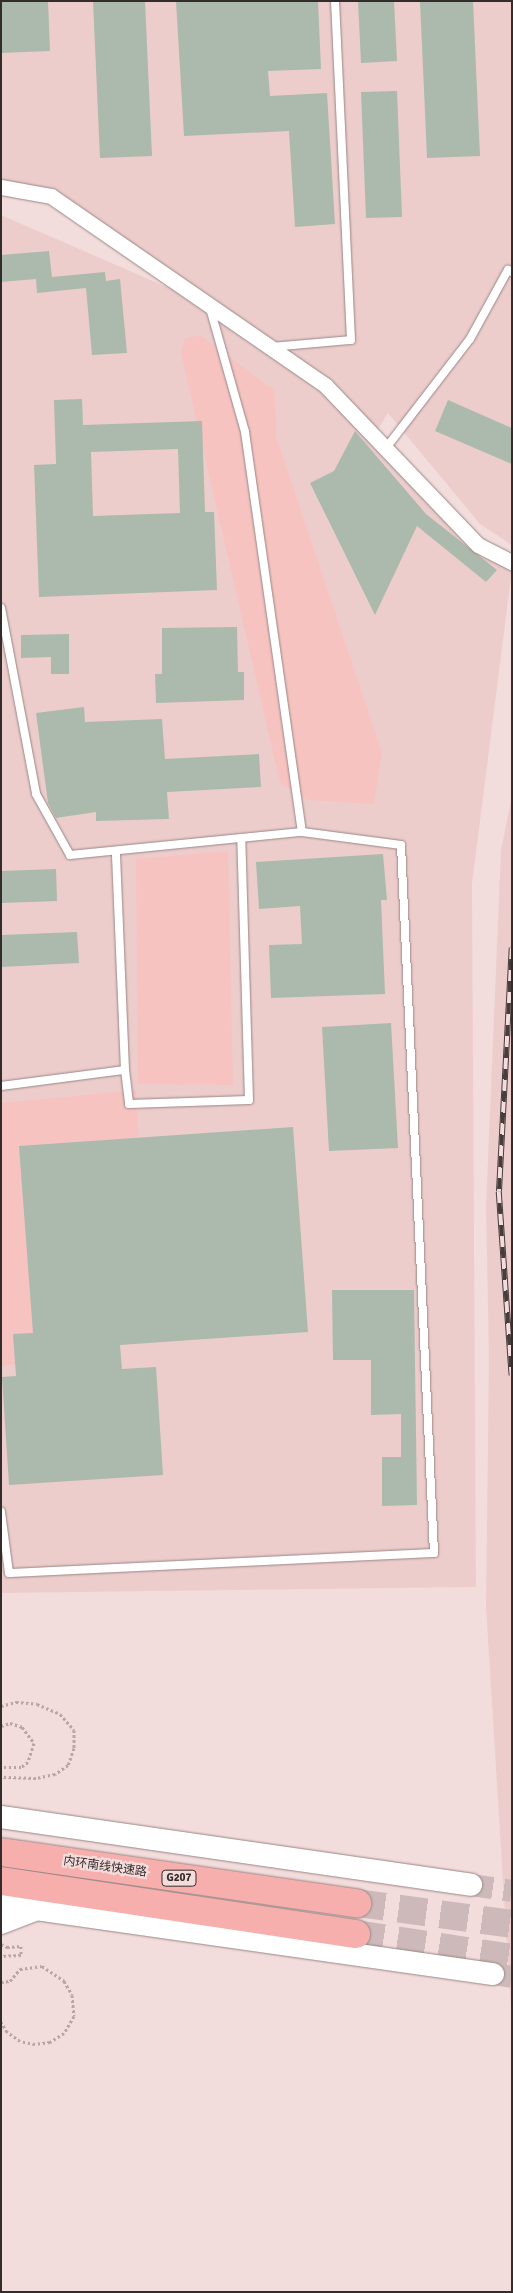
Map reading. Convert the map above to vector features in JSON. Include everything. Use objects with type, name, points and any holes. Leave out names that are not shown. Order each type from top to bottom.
[{"type":"highway","name":"内环南线快速路","points":[[1,1852],[357,1903]]},
{"type":"highway","name":"G207","points":[[1,1881],[356,1934]]},
{"type":"main road","points":[[1,1807],[44,1824]]},
{"type":"main road","points":[[1,1818],[471,1885]]},
{"type":"main road","points":[[1,1904],[493,1974]]},
{"type":"main road","points":[[1,1923],[40,1909]]},
{"type":"street","points":[[1,187],[51,196],[325,385],[478,545],[512,562]]},
{"type":"lane","points":[[270,347],[351,340],[335,1]]},
{"type":"lane","points":[[386,448],[470,339],[508,270],[512,272]]},
{"type":"lane","points":[[210,305],[245,432],[302,832]]},
{"type":"lane","points":[[1,608],[36,794],[70,855],[302,832],[401,845],[434,1554],[9,1573],[1,1512]]},
{"type":"lane","points":[[116,850],[129,1104],[249,1100],[241,838]]},
{"type":"lane","points":[[1,1086],[126,1070]]},
{"type":"path","points":[[1,1706],[16,1702],[37,1704],[60,1714],[74,1730],[74,1739],[68,1765],[55,1774],[36,1778],[1,1777]]},
{"type":"path","points":[[1,1726],[10,1723],[22,1727],[34,1743],[28,1762],[21,1766],[1,1767]]},
{"type":"path","points":[[1,1944],[7,1948],[21,1946],[21,1955],[1,1956]]},
{"type":"path","points":[[1,1982],[10,1981],[20,1970],[32,1966],[53,1972],[72,1995],[74,2016],[64,2033],[50,2042],[35,2044],[20,2041],[7,2032],[1,2022]]},
{"type":"shaded area","points":[[1,1],[512,1],[512,545],[480,524],[388,413],[374,436],[512,569],[472,884],[476,1587],[1,1593],[1,215],[206,304],[51,196],[1,184]]},
{"type":"shaded area","points":[[200,335],[275,391],[276,436],[382,753],[374,804],[308,800],[280,783],[181,353],[184,339]]},
{"type":"shaded area","points":[[512,796],[512,2026],[486,1607],[489,1358],[486,1207],[501,850]]},
{"type":"shaded area","points":[[228,851],[233,1085],[138,1084],[136,859]]},
{"type":"shaded area","points":[[136,1090],[139,1148],[54,1359],[1,1366],[1,1103]]},
{"type":"building","points":[[1,1],[48,1],[50,51],[1,53]]},
{"type":"building","points":[[93,1],[145,1],[152,156],[100,158]]},
{"type":"building","points":[[176,1],[318,1],[321,69],[268,71],[270,96],[327,93],[335,224],[295,227],[289,131],[184,136]]},
{"type":"building","points":[[358,1],[394,1],[397,61],[361,63]]},
{"type":"building","points":[[420,1],[473,1],[480,156],[427,158]]},
{"type":"building","points":[[397,91],[402,217],[366,218],[361,92]]},
{"type":"building","points":[[49,251],[52,277],[105,272],[106,281],[120,279],[127,353],[92,355],[86,288],[37,293],[36,279],[1,282],[1,255]]},
{"type":"building","points":[[82,399],[83,425],[202,421],[205,512],[214,512],[217,590],[39,597],[34,465],[56,464],[54,400]],"holes":[[[178,449],[180,513],[93,516],[91,452]]]},
{"type":"building","points":[[448,400],[512,428],[512,464],[435,431]]},
{"type":"building","points":[[355,431],[426,514],[497,570],[486,582],[417,526],[375,615],[310,483],[334,471]]},
{"type":"building","points":[[237,627],[238,672],[244,672],[244,700],[156,703],[155,674],[162,674],[162,628]]},
{"type":"building","points":[[69,634],[69,674],[51,674],[51,657],[21,658],[21,635]]},
{"type":"building","points":[[84,707],[85,722],[162,719],[165,759],[259,754],[261,787],[167,792],[169,819],[96,821],[96,812],[56,818],[48,803],[36,713]]},
{"type":"building","points":[[383,854],[387,900],[381,900],[385,994],[271,998],[269,945],[302,944],[300,906],[259,909],[256,862]]},
{"type":"building","points":[[56,869],[57,901],[1,903],[1,871]]},
{"type":"building","points":[[77,932],[79,963],[1,967],[1,935]]},
{"type":"building","points":[[391,1023],[398,1148],[329,1151],[322,1027]]},
{"type":"building","points":[[293,1127],[308,1332],[120,1345],[122,1369],[156,1367],[163,1475],[9,1485],[2,1377],[16,1376],[13,1334],[33,1333],[19,1146]]},
{"type":"building","points":[[332,1290],[414,1290],[417,1505],[382,1506],[382,1457],[401,1457],[401,1414],[371,1415],[371,1360],[333,1360]]},
{"type":"tunnel","points":[[471,1885],[512,1891]]},
{"type":"tunnel","points":[[357,1903],[512,1924]]},
{"type":"tunnel","points":[[356,1934],[512,1958]]},
{"type":"tunnel","points":[[493,1974],[512,1977]]},
{"type":"railway","points":[[512,948],[499,1192],[512,1376]]}]
